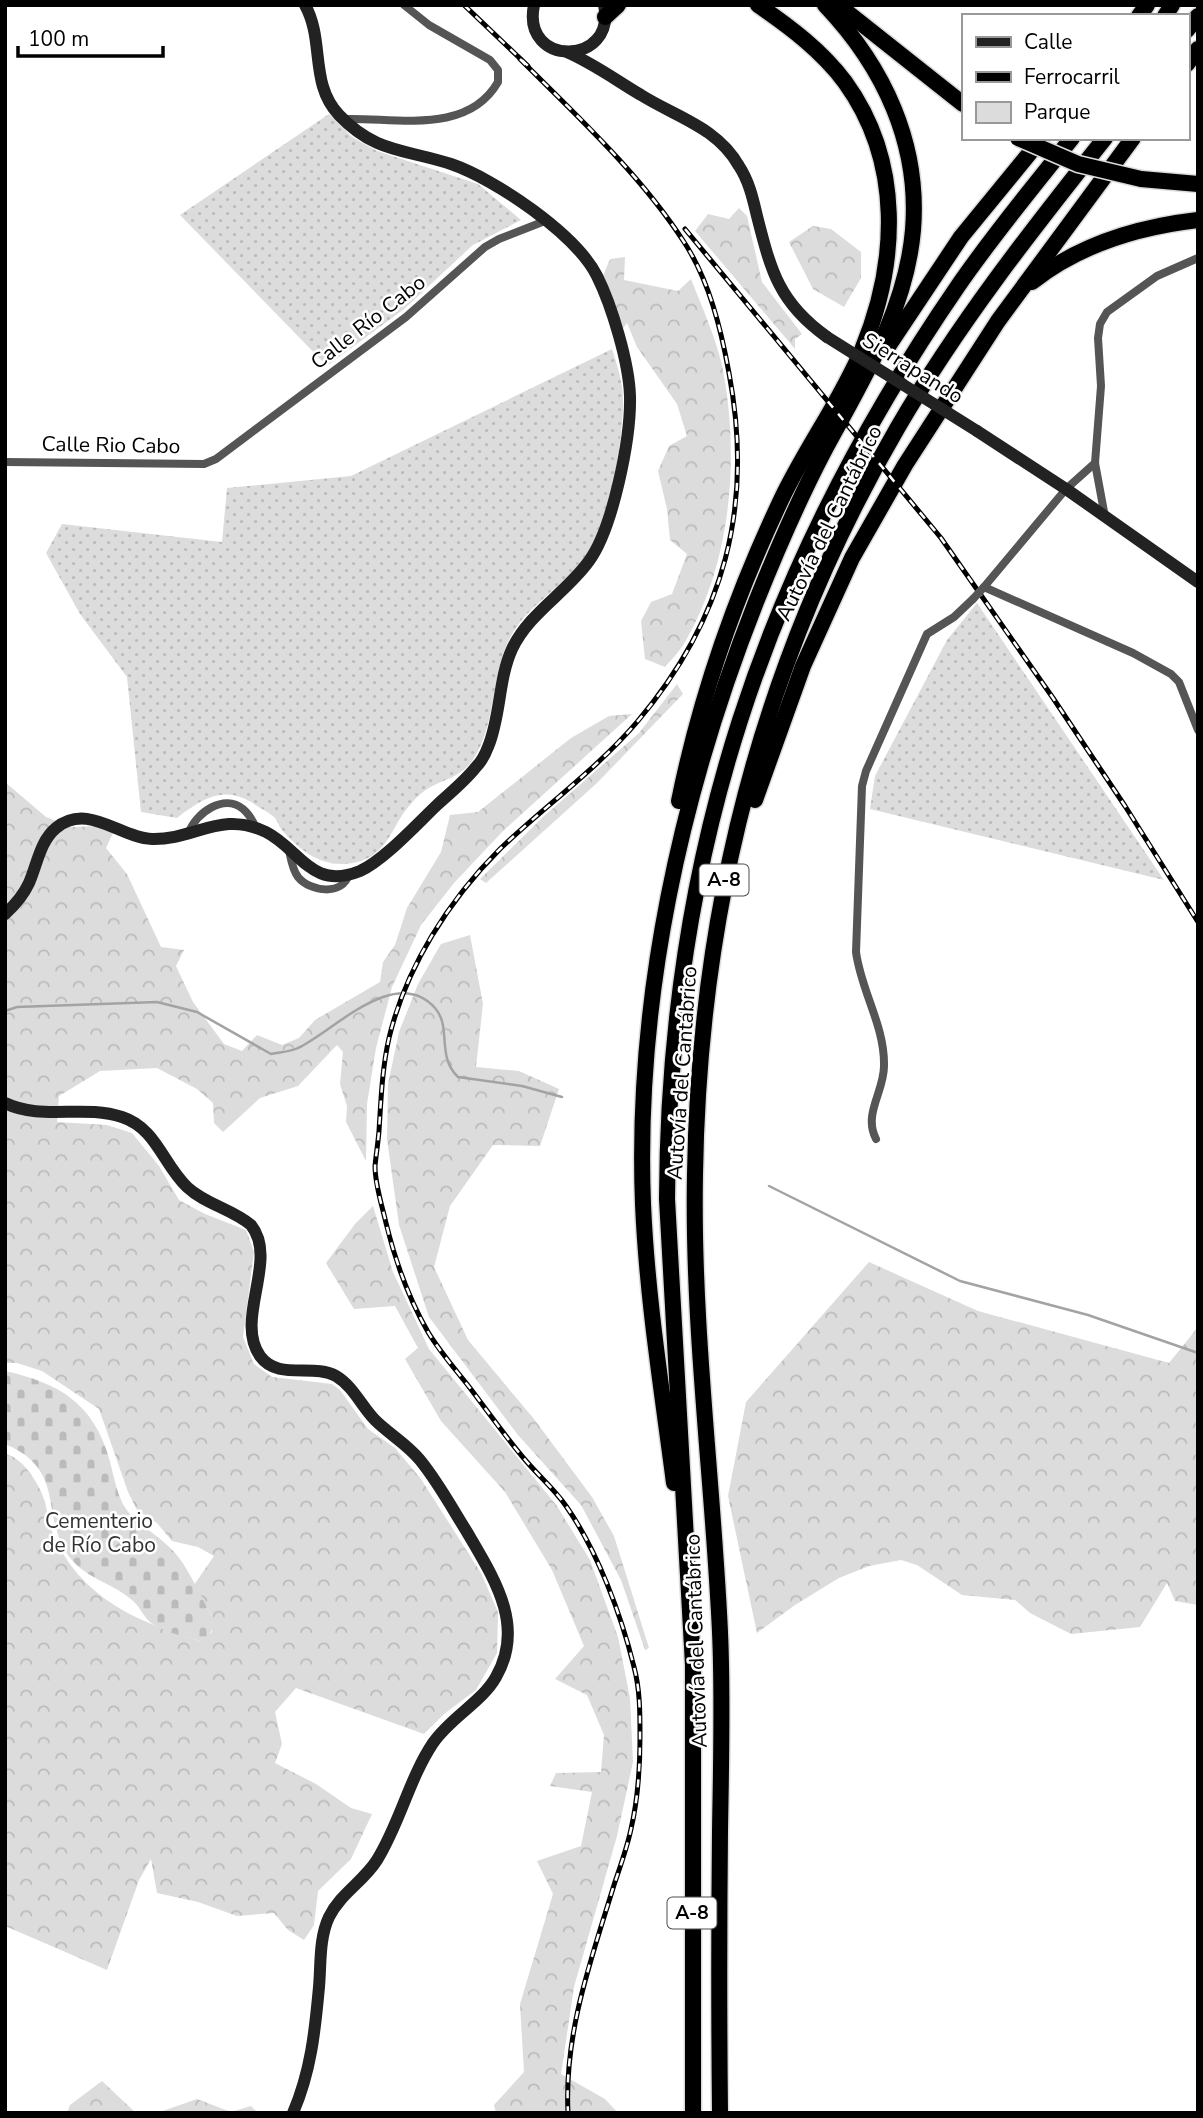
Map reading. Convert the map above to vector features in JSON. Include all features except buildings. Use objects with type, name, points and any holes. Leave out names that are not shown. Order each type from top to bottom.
[{"type":"highway","points":[[605,11],[618,5]]},
{"type":"highway","points":[[694,1712],[677,1512],[652,1324],[643,1202],[645,1046],[656,921],[680,793],[719,654],[776,510],[860,353],[880,296],[889,243],[890,210],[885,172],[880,151],[864,114],[830,64],[800,36],[758,5]]},
{"type":"highway","points":[[643,1140],[655,985],[665,916],[691,793],[730,670],[762,586],[797,508],[881,343],[897,301],[910,249],[913,194],[908,151],[890,96],[859,44],[825,5]]},
{"type":"highway","points":[[838,5],[962,103]]},
{"type":"highway","points":[[1023,140],[1078,164],[1141,179],[1198,184]]},
{"type":"highway","points":[[846,412],[961,237],[1040,140]]},
{"type":"highway","name":"Autovía del Cantábrico","points":[[693,2113],[694,1712],[689,1576],[670,1273],[667,1166],[670,1082],[691,913],[708,830],[727,758],[760,658],[820,519],[876,416],[956,289],[1070,140]]},
{"type":"highway","name":"Autovía del Cantábrico","points":[[720,2113],[720,1640],[698,1298],[695,1177],[697,1101],[705,1000],[723,884],[758,750],[780,681],[806,613],[852,514],[898,426],[924,384],[998,275],[1103,140]]},
{"type":"highway","points":[[697,1101],[711,993],[734,877],[759,785],[803,666],[859,546],[911,455],[998,321],[1132,140]]},
{"type":"highway","points":[[998,321],[1031,283],[1089,247],[1135,231],[1198,220]]},
{"type":"street","points":[[5,914],[23,894],[48,837],[65,822],[75,820],[93,820],[132,835],[151,839],[166,838],[221,823],[243,824],[275,837],[304,865],[315,871],[332,875],[349,874],[373,863],[477,767],[491,740],[506,665],[516,642],[537,614],[586,565],[602,540],[610,518],[629,416],[630,397],[612,318],[595,272],[574,244],[485,179],[446,162],[379,145],[343,119],[330,104],[320,81],[316,32],[305,5]]},
{"type":"street","points":[[343,119],[441,119],[476,104],[486,97],[498,82],[498,70],[490,60],[429,25],[404,5]]},
{"type":"street","name":"Sierrapando","points":[[534,5],[532,21],[538,36],[551,48],[567,52],[608,72],[641,96],[703,128],[733,156],[748,184],[769,260],[780,288],[800,316],[827,337],[1066,489],[1198,582]]},
{"type":"street","points":[[605,11],[598,38],[602,60],[608,72]]},
{"type":"street","points":[[567,52],[584,49],[598,38]]},
{"type":"street","name":"Calle Río Cabo","points":[[216,459],[406,317],[485,247],[545,221]]},
{"type":"street","points":[[1105,517],[1095,463],[1101,386],[1098,338],[1103,317],[1157,276],[1198,258]]},
{"type":"street","name":"Calle Rio Cabo","points":[[5,461],[204,464],[216,459]]},
{"type":"street","points":[[876,1139],[871,1122],[883,1079],[883,1050],[872,1002],[859,972],[856,952],[862,786],[866,771],[927,634],[954,617],[973,599],[1066,489],[1095,463]]},
{"type":"street","points":[[984,587],[1133,653],[1171,674],[1179,682],[1198,730]]},
{"type":"street","points":[[189,832],[195,818],[203,812],[212,807],[228,805],[242,808],[256,828]]},
{"type":"street","points":[[5,1102],[33,1112],[97,1112],[129,1119],[153,1139],[189,1189],[251,1226],[257,1234],[261,1250],[253,1328],[259,1355],[277,1368],[324,1372],[335,1375],[345,1383],[374,1419],[413,1453],[430,1474],[495,1580],[504,1601],[508,1637],[504,1661],[497,1675],[483,1694],[455,1717],[435,1741],[377,1859],[327,1920],[322,1944],[313,2049],[307,2077],[293,2113]]},
{"type":"green space","points":[[329,114],[352,137],[377,151],[478,184],[521,220],[473,245],[404,309],[327,366],[180,215]]},
{"type":"green space","points":[[739,208],[747,216],[762,282],[802,334],[795,339],[795,349],[695,231],[708,214],[729,219]]},
{"type":"green space","points":[[813,226],[831,229],[861,252],[861,278],[844,307],[813,289],[789,242]]},
{"type":"green space","points":[[625,257],[624,280],[678,291],[691,279],[719,354],[728,399],[731,471],[722,542],[701,611],[683,645],[665,667],[645,659],[641,621],[651,602],[672,594],[687,554],[670,540],[667,509],[658,471],[669,446],[687,436],[677,404],[637,347],[627,323],[621,331],[603,276],[610,259]]},
{"type":"green space","points":[[612,349],[622,384],[623,414],[609,500],[587,554],[528,614],[511,636],[504,651],[486,732],[467,767],[418,796],[377,852],[349,864],[328,862],[308,854],[291,840],[273,816],[246,799],[235,796],[206,799],[177,818],[141,812],[127,677],[80,614],[46,553],[62,524],[222,542],[227,488],[351,476]]},
{"type":"green space","points":[[977,603],[1164,880],[870,809],[875,776],[947,640]]},
{"type":"green space","points":[[677,684],[683,694],[597,783],[486,883],[480,879],[543,817],[639,733]]},
{"type":"green space","points":[[632,714],[503,831],[454,883],[421,925],[392,987],[376,1048],[367,1104],[366,1161],[346,1122],[347,1106],[340,1084],[343,1052],[337,1045],[298,1086],[260,1098],[223,1132],[214,1123],[213,1103],[197,1089],[157,1068],[100,1071],[59,1096],[57,1122],[107,1125],[132,1133],[159,1166],[179,1200],[205,1214],[246,1230],[254,1252],[243,1337],[254,1364],[272,1377],[332,1384],[340,1390],[368,1429],[395,1448],[421,1479],[481,1573],[498,1612],[497,1653],[476,1690],[444,1714],[424,1734],[296,1688],[275,1712],[282,1744],[275,1763],[316,1784],[351,1808],[372,1814],[351,1859],[318,1891],[314,1925],[304,1940],[288,1930],[274,1913],[237,1916],[198,1902],[157,1893],[151,1859],[139,1880],[107,1970],[5,1926],[5,1454],[18,1460],[35,1480],[45,1502],[54,1536],[74,1570],[94,1590],[131,1614],[200,1641],[212,1632],[212,1616],[194,1585],[214,1556],[198,1547],[172,1541],[157,1523],[137,1510],[99,1409],[42,1371],[17,1363],[5,1363],[5,782],[46,817],[72,827],[98,826],[113,833],[106,848],[127,874],[161,947],[184,950],[176,966],[193,1002],[224,1044],[242,1051],[257,1035],[282,1045],[299,1038],[315,1020],[380,982],[383,962],[395,945],[407,908],[441,852],[450,815],[478,812],[571,738],[609,716]]},
{"type":"green space","points":[[470,935],[483,1004],[476,1067],[519,1071],[559,1089],[540,1146],[493,1145],[450,1206],[434,1267],[468,1340],[534,1419],[592,1497],[614,1536],[649,1648],[645,1650],[621,1580],[581,1505],[518,1435],[429,1317],[399,1225],[387,1139],[388,1084],[399,1032],[418,984],[441,944]]},
{"type":"green space","points":[[373,1206],[393,1272],[429,1349],[557,1506],[590,1560],[618,1637],[630,1698],[633,1762],[617,1836],[574,1987],[561,2074],[605,2099],[618,2113],[496,2113],[494,2105],[524,2072],[520,2004],[553,1894],[537,1861],[581,1846],[592,1792],[550,1786],[556,1773],[601,1772],[604,1735],[587,1695],[555,1679],[584,1646],[552,1570],[505,1492],[441,1421],[405,1359],[418,1348],[395,1306],[354,1309],[326,1263],[355,1224]]},
{"type":"green space","points":[[869,1262],[978,1311],[1169,1363],[1198,1327],[1198,1605],[1175,1601],[1167,1583],[1140,1627],[1071,1634],[1030,1613],[1015,1600],[962,1595],[917,1565],[901,1560],[869,1566],[839,1578],[757,1633],[728,1496],[746,1402]]},
{"type":"green space","name":"Cementerio de Río Cabo","points":[[5,1371],[57,1389],[83,1409],[94,1423],[126,1509],[179,1558],[212,1616],[213,1624],[207,1637],[200,1641],[154,1625],[126,1595],[85,1572],[71,1559],[61,1543],[50,1496],[38,1467],[25,1455],[5,1444]]},
{"type":"green space","points":[[102,2081],[136,2113],[67,2113],[70,2105]]},
{"type":"green space","points":[[197,2099],[231,2112],[251,2106],[258,2113],[157,2113]]},
{"type":"waterway","points":[[5,1011],[17,1007],[157,1002],[197,1012],[271,1054],[298,1048],[365,1005],[402,993],[419,996],[435,1008],[443,1024],[448,1060],[458,1077],[522,1086],[562,1097]]},
{"type":"waterway","points":[[769,1186],[960,1281],[1088,1315],[1198,1353]]},
{"type":"railway","points":[[464,5],[528,66]]},
{"type":"railway","points":[[520,59],[628,169],[667,217],[693,257],[713,305],[726,356],[736,422],[738,469],[734,514],[725,558],[711,601],[692,642],[667,683],[637,722],[588,772],[500,849],[447,912],[418,960],[406,986],[389,1038],[383,1073],[375,1173],[390,1237],[409,1293],[438,1347],[520,1453],[562,1500],[577,1523],[607,1583],[636,1675],[640,1736],[635,1806],[627,1843],[581,1997],[570,2054],[568,2113]]},
{"type":"railway","points":[[685,229],[941,538],[1053,698],[1198,922]]}]
